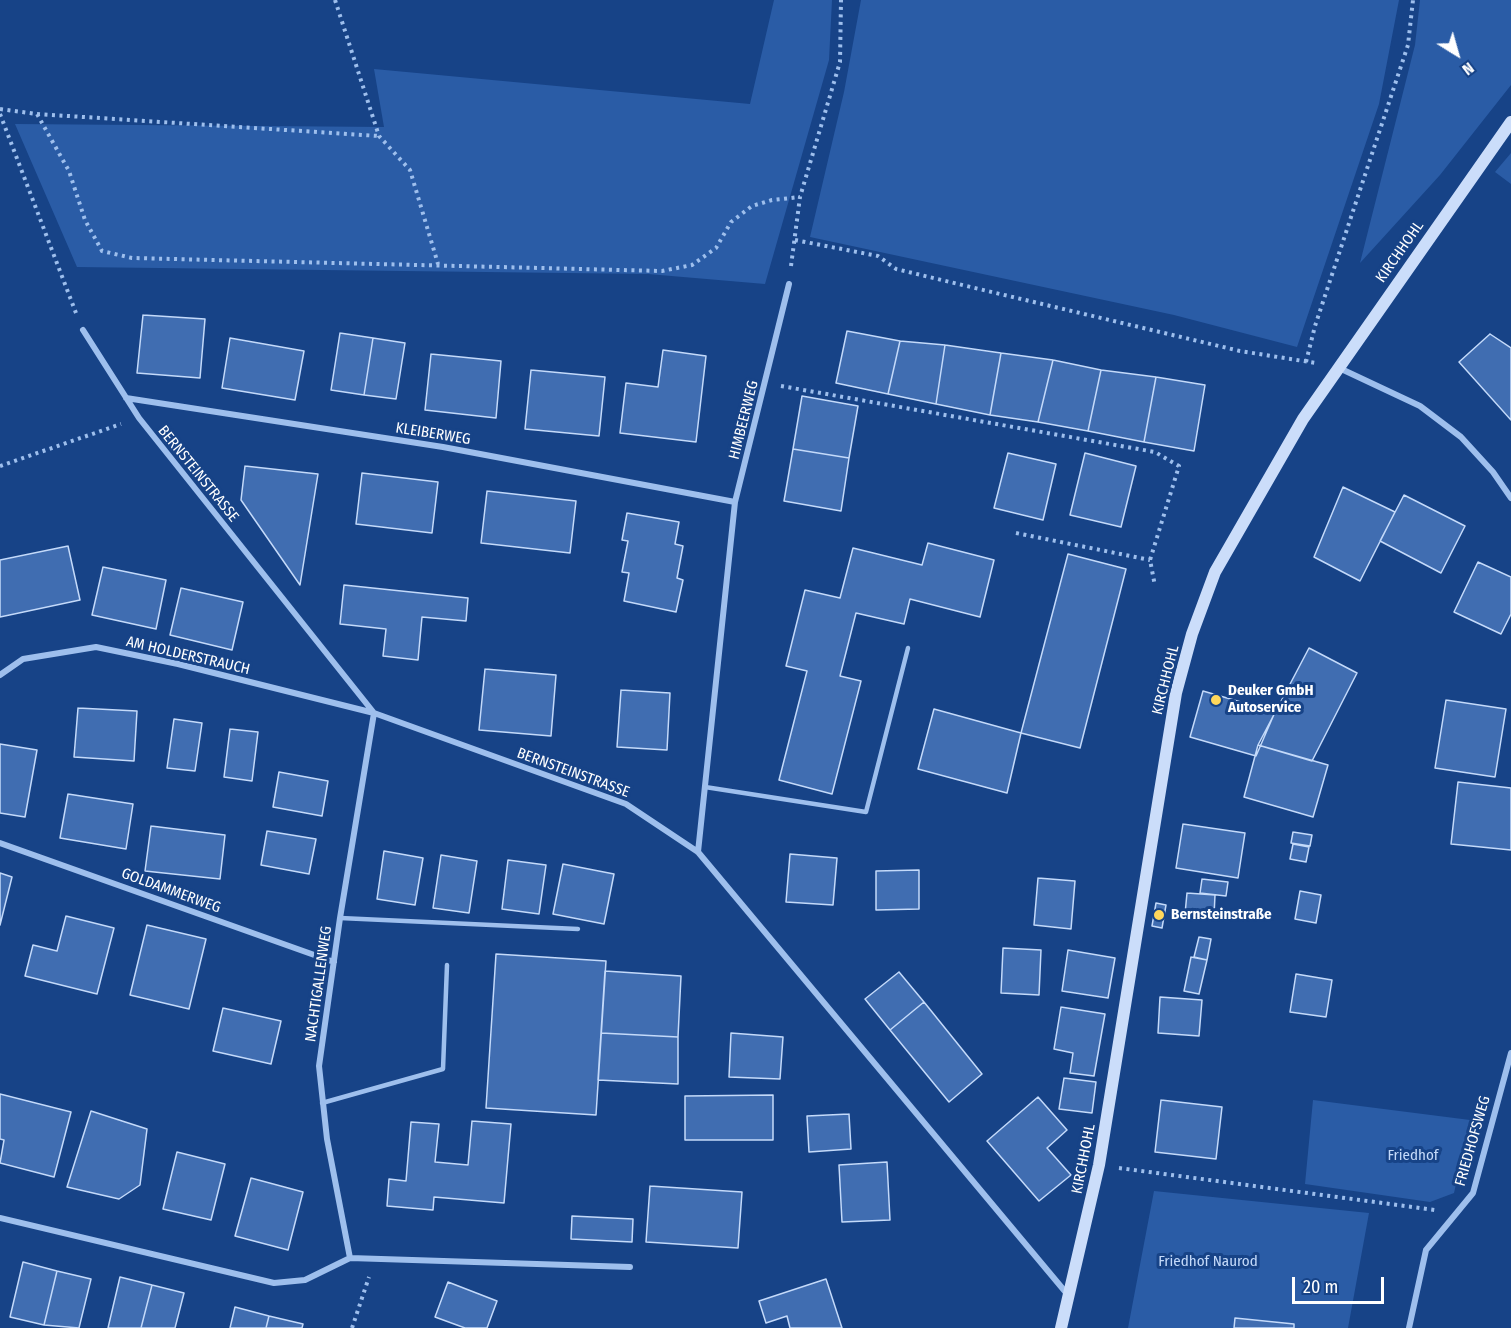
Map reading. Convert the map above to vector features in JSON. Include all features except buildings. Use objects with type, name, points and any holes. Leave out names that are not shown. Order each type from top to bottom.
[{"type":"street","name":"KIRCHHOHL","points":[[1060,1328],[1099,1165],[1176,693],[1192,634],[1215,572],[1270,473],[1337,367],[1511,122]]},
{"type":"street","name":"HIMBEERWEG","points":[[698,852],[735,502],[789,284]]},
{"type":"street","name":"BERNSTEINSTRASSE","points":[[83,330],[138,418],[374,714],[626,804],[698,852],[1069,1296]]},
{"type":"street","points":[[1337,367],[1420,406],[1461,438],[1493,472],[1511,498]]},
{"type":"street","name":"KLEIBERWEG","points":[[126,398],[443,447],[735,502]]},
{"type":"street","name":"AM HOLDERSTRAUCH","points":[[0,675],[23,659],[96,647],[178,664],[374,714]]},
{"type":"street","name":"NACHTIGALLENWEG","points":[[350,1258],[322,1103],[320,1066],[340,918],[374,714]]},
{"type":"street","name":"GOLDAMMERWEG","points":[[0,843],[334,962]]},
{"type":"street","name":"FRIEDHOFSWEG","points":[[1409,1328],[1426,1250],[1473,1192],[1511,1053]]},
{"type":"street","points":[[0,1218],[274,1283],[305,1280],[350,1258],[630,1267]]},
{"type":"lane","points":[[705,787],[866,812],[908,648]]},
{"type":"lane","points":[[340,918],[578,929]]},
{"type":"lane","points":[[322,1103],[442,1070],[447,964]]},
{"type":"path","points":[[335,0],[379,136],[410,170],[438,264]]},
{"type":"path","points":[[789,284],[800,197],[840,62],[841,0]]},
{"type":"path","points":[[1306,362],[1315,326],[1408,45],[1413,0]]},
{"type":"path","points":[[0,109],[37,114],[379,136]]},
{"type":"path","points":[[0,114],[83,330]]},
{"type":"path","points":[[37,114],[69,171],[84,220],[102,251],[132,258],[662,271],[692,264],[716,248],[731,222],[752,206],[772,200],[800,197]]},
{"type":"path","points":[[795,240],[878,256],[896,269],[1240,351],[1337,367]]},
{"type":"path","points":[[765,384],[1155,452],[1179,466],[1150,560],[1155,586]]},
{"type":"path","points":[[0,466],[138,418]]},
{"type":"path","points":[[1016,533],[1150,560]]},
{"type":"path","points":[[1099,1165],[1457,1213]]},
{"type":"path","points":[[352,1328],[375,1258]]},
{"type":"green space","points":[[774,0],[832,0],[829,60],[765,284],[648,274],[77,267],[15,124],[384,127],[374,69],[750,104]]},
{"type":"green space","points":[[861,0],[1399,0],[1379,104],[1297,347],[1174,315],[810,237],[844,92]]},
{"type":"green space","points":[[1420,0],[1511,0],[1511,85],[1440,175],[1360,263],[1415,45]]},
{"type":"green space","points":[[1511,153],[1511,184],[1495,172]]},
{"type":"green space","name":"Friedhof","points":[[1313,1100],[1470,1120],[1454,1193],[1430,1202],[1305,1184]]},
{"type":"green space","name":"Friedhof Naurod","points":[[1154,1191],[1369,1213],[1348,1328],[1128,1328]]},
{"type":"place","name":"Deuker GmbH Autoservice","points":[[1216,700]]},
{"type":"place","name":"Bernsteinstraße","points":[[1159,915]]}]
